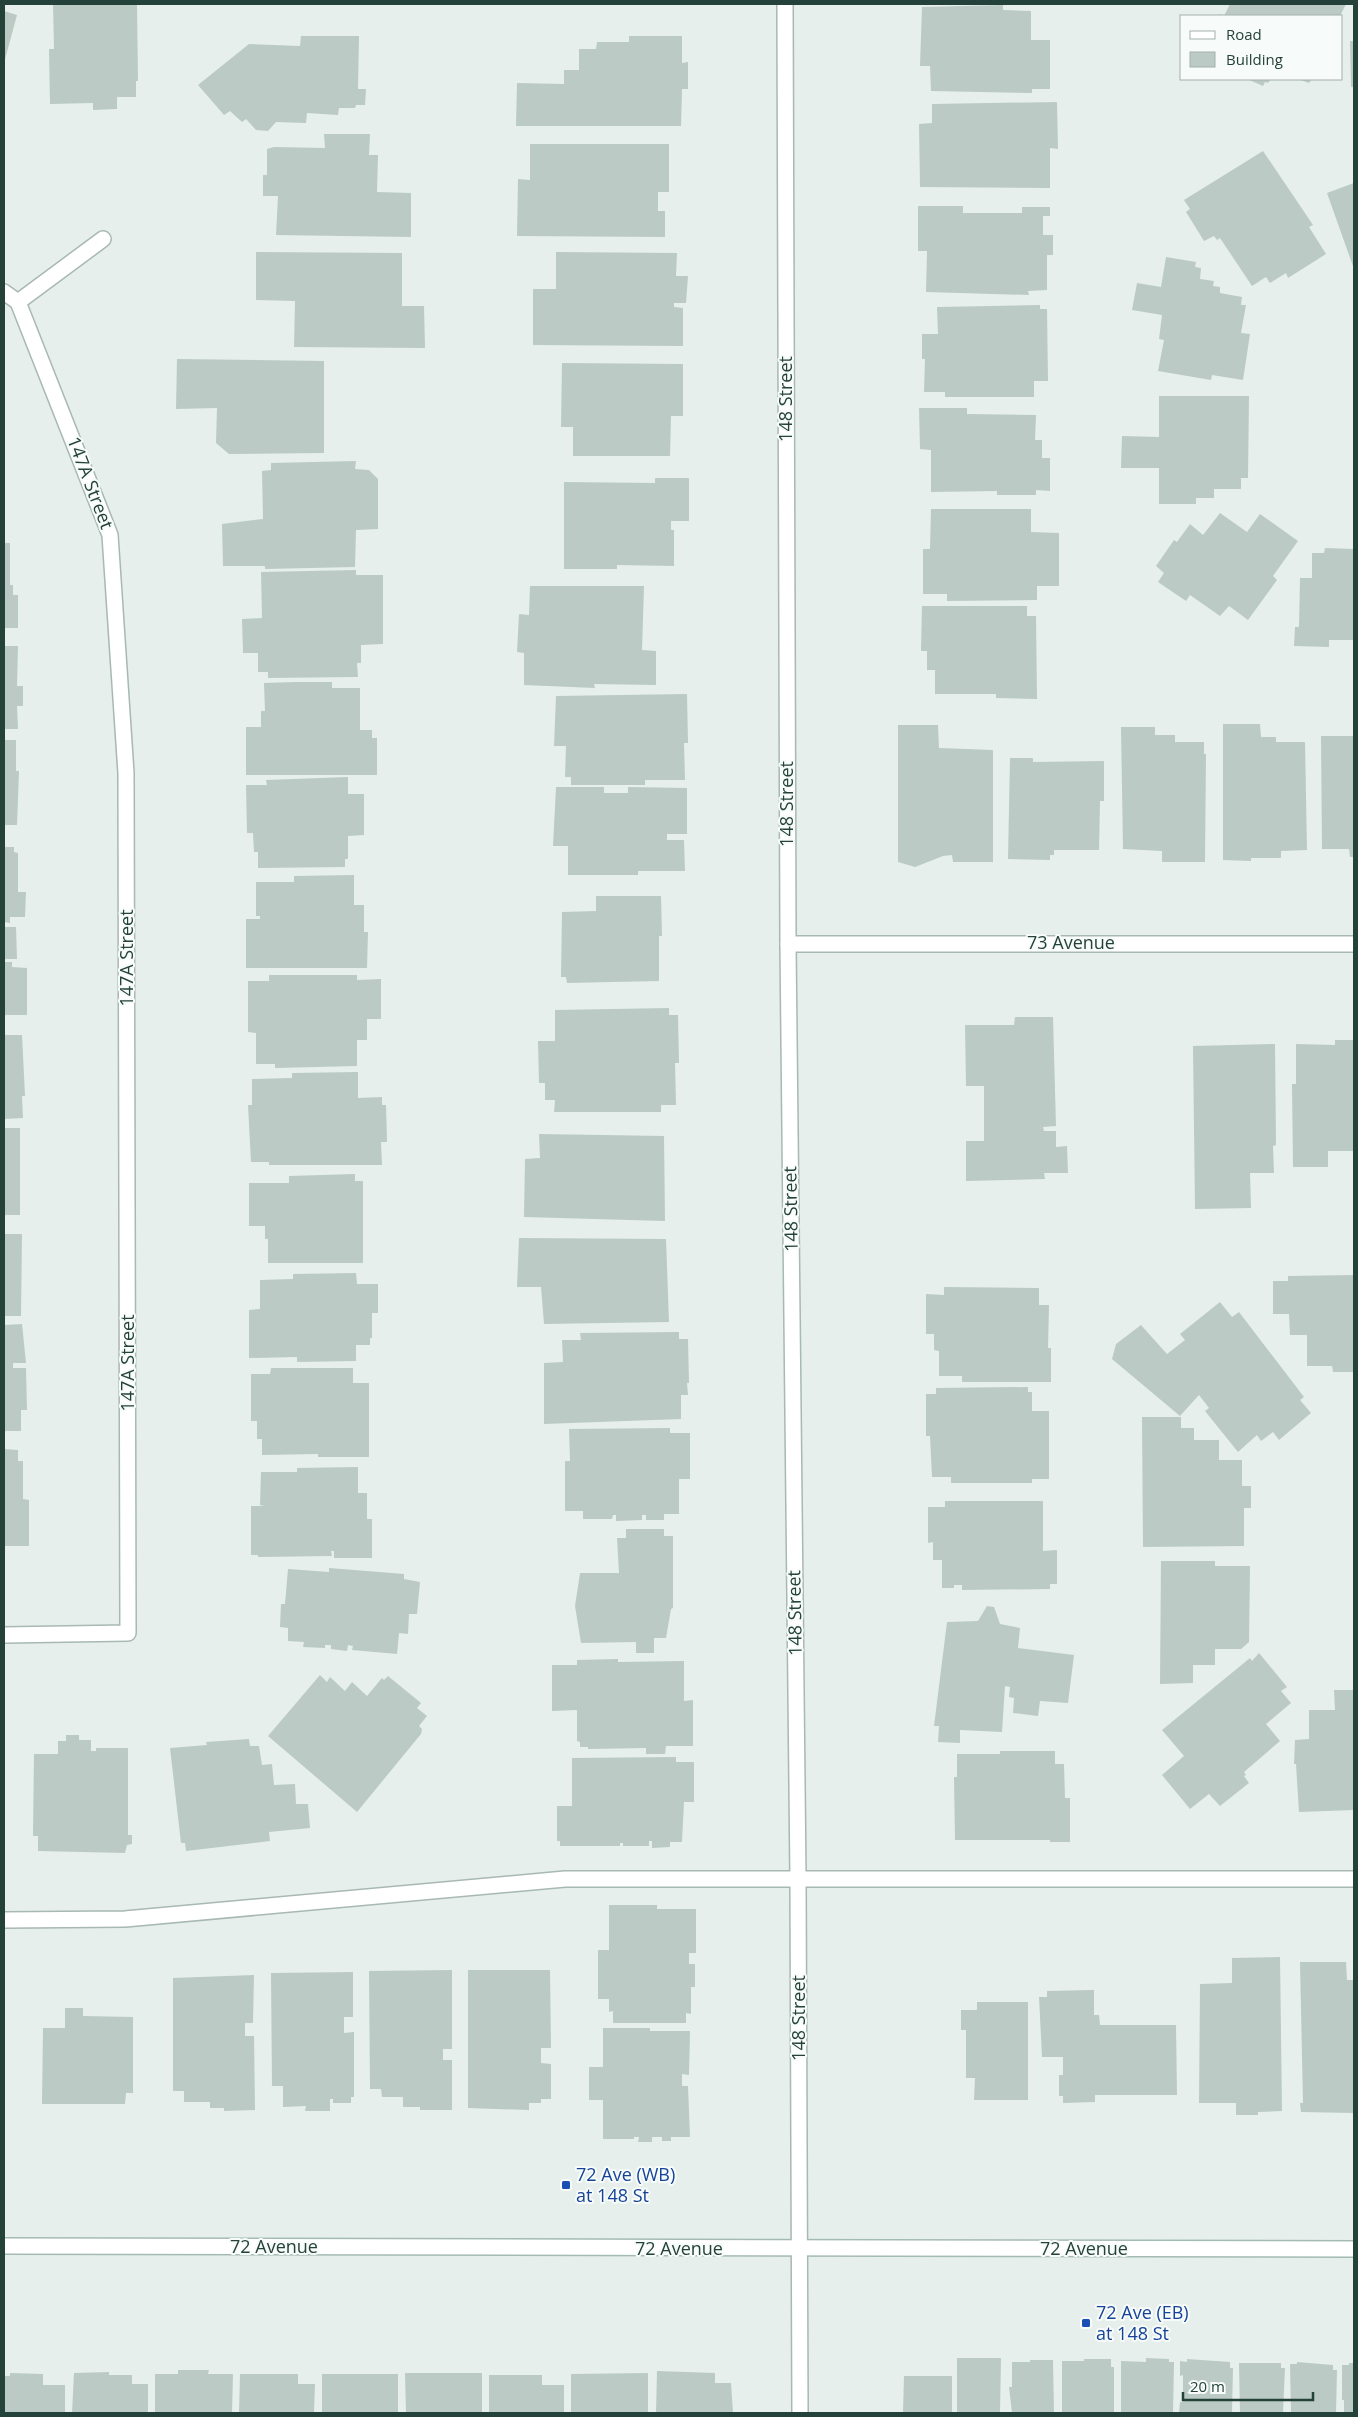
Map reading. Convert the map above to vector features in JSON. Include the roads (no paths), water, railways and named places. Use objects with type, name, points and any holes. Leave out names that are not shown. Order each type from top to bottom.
[{"type":"street","name":"148 Street","points":[[785,4],[788,944],[798,1878],[800,2413]]},
{"type":"street","points":[[4,292],[18,302],[103,239]]},
{"type":"street","name":"147A Street","points":[[4,1635],[128,1633],[126,773],[110,535],[18,302]]},
{"type":"street","name":"73 Avenue","points":[[788,944],[1354,944]]},
{"type":"street","points":[[4,1920],[125,1919],[565,1879],[1354,1880]]},
{"type":"street","name":"72 Avenue","points":[[4,2246],[1354,2249]]},
{"type":"place","name":"72 Ave (WB) at 148 St","points":[[566,2185]]},
{"type":"place","name":"72 Ave (EB) at 148 St","points":[[1086,2323]]}]
